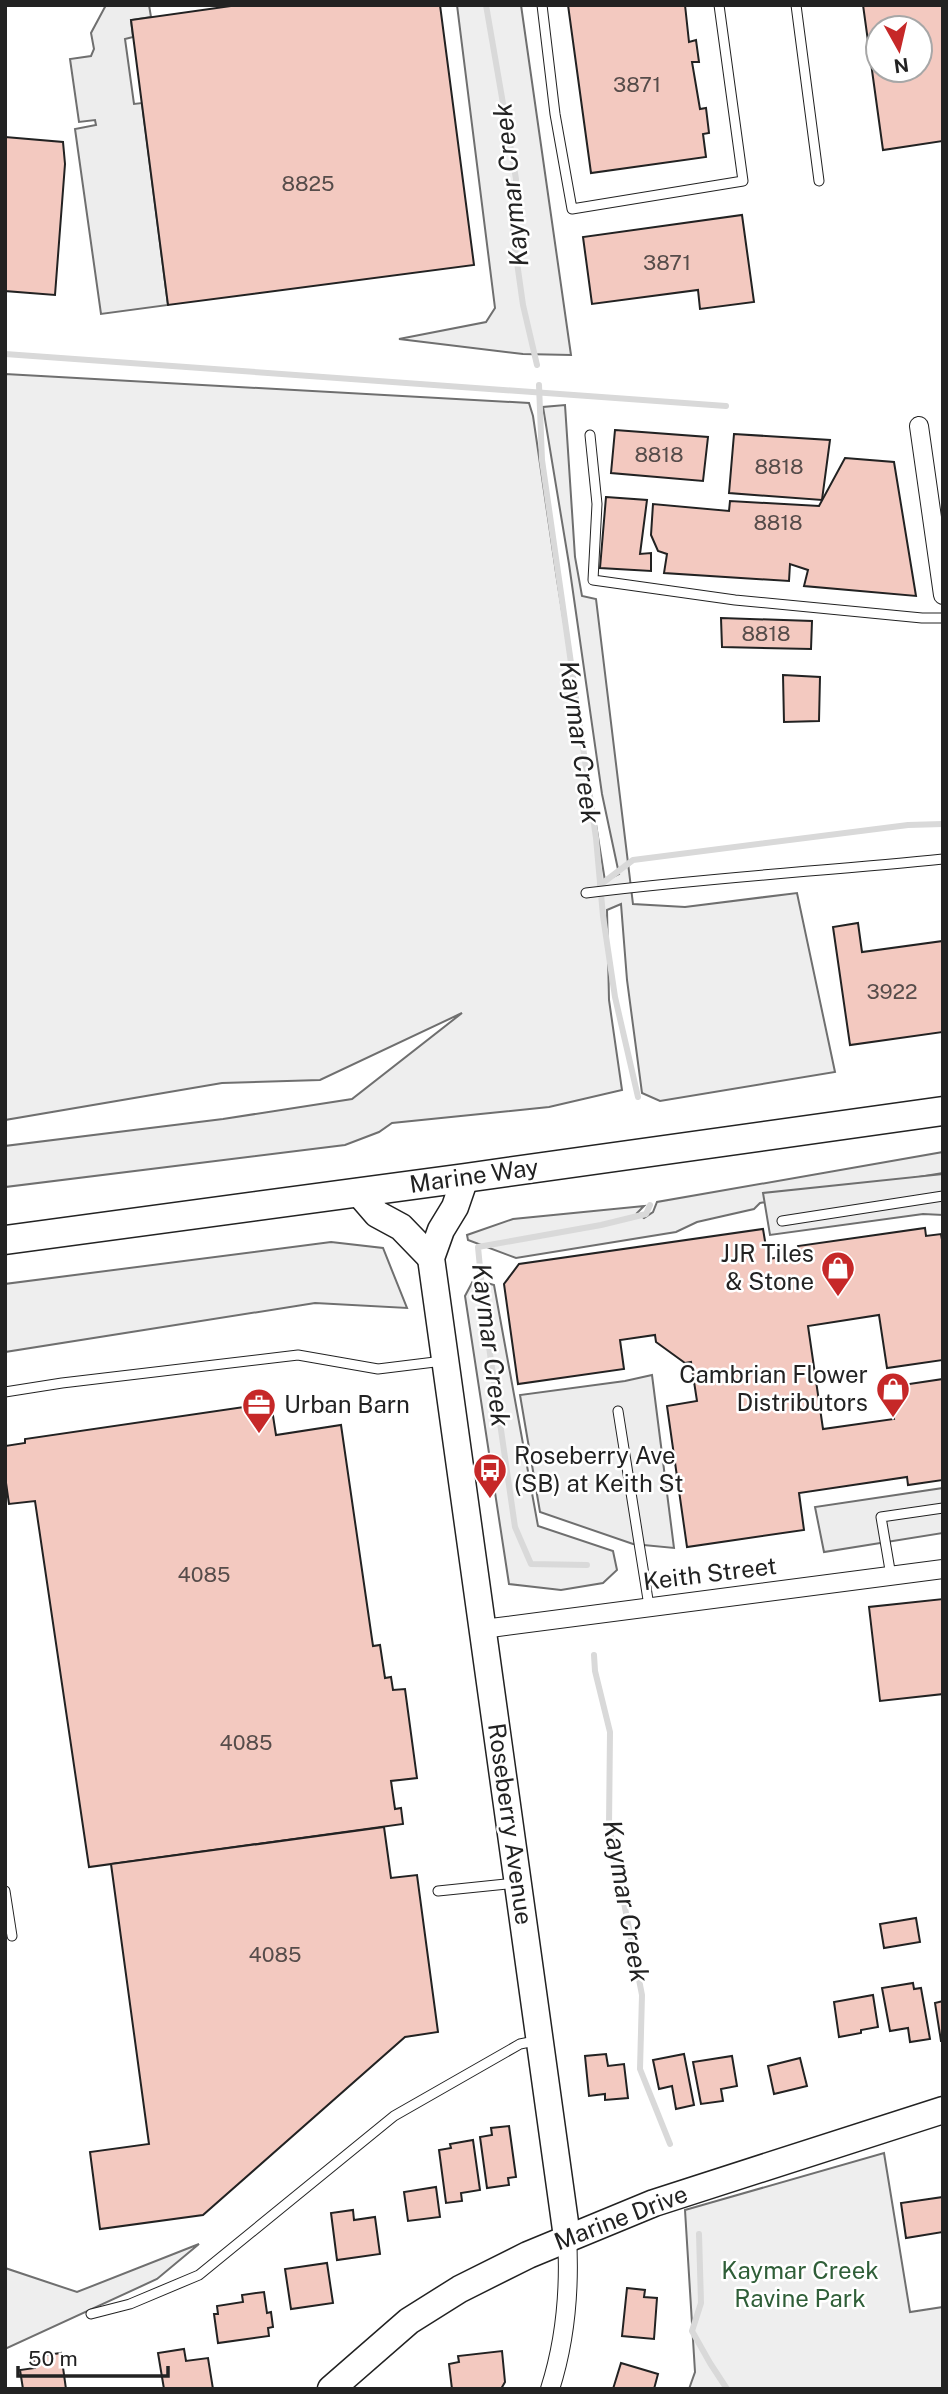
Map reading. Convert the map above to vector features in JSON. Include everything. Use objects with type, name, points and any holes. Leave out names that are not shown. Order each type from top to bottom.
[{"type":"main road","name":"Marine Way","points":[[5,1240],[943,1111]]},
{"type":"street","points":[[919,426],[943,596]]},
{"type":"street","name":"Roseberry Avenue","points":[[465,1178],[455,1207],[441,1230],[431,1258],[567,2237],[568,2293],[564,2329],[559,2363],[550,2389]]},
{"type":"street","points":[[358,1192],[377,1214],[401,1227],[431,1258]]},
{"type":"street","name":"Keith Street","points":[[483,1629],[943,1569]]},
{"type":"street","name":"Marine Drive","points":[[331,2389],[409,2321],[493,2271],[567,2237],[715,2182],[943,2110]]},
{"type":"lane","points":[[542,5],[555,114],[572,209],[743,181],[719,5]]},
{"type":"lane","points":[[796,5],[819,181]]},
{"type":"lane","points":[[590,435],[597,504],[593,580],[735,600],[943,618]]},
{"type":"lane","points":[[586,893],[731,877],[943,859]]},
{"type":"lane","points":[[782,1221],[943,1196]]},
{"type":"lane","points":[[5,1392],[298,1355],[378,1369],[444,1361]]},
{"type":"lane","points":[[618,1410],[649,1606]]},
{"type":"lane","points":[[891,1576],[881,1517],[943,1508]]},
{"type":"lane","points":[[438,1891],[517,1882]]},
{"type":"lane","points":[[5,1891],[12,1936]]},
{"type":"lane","points":[[91,2314],[130,2304],[199,2275],[394,2116],[520,2044],[540,2039]]},
{"type":"green space","points":[[457,5],[521,5],[571,355],[523,354],[399,339],[486,322],[495,308]]},
{"type":"green space","points":[[5,374],[529,403],[605,881],[619,874],[602,794],[543,407],[565,405],[575,557],[582,596],[596,599],[633,904],[685,907],[797,893],[835,1072],[660,1101],[642,1093],[627,980],[621,904],[607,910],[609,1000],[622,1090],[549,1107],[392,1123],[379,1132],[345,1145],[5,1187],[5,1146],[223,1119],[352,1099],[462,1013],[320,1080],[222,1083],[5,1120]]},
{"type":"green space","points":[[943,1152],[943,1173],[760,1203],[754,1209],[697,1222],[676,1232],[516,1258],[468,1240],[467,1235],[513,1219],[644,1206],[637,1213],[644,1218],[653,1212],[657,1202]]},
{"type":"green space","points":[[331,1242],[383,1248],[407,1308],[315,1303],[5,1352],[5,1284]]},
{"type":"green space","points":[[474,1279],[494,1285],[538,1526],[613,1551],[617,1570],[603,1583],[561,1590],[509,1584],[465,1296]]},
{"type":"green space","name":"Kaymar Creek Ravine Park","points":[[884,2153],[910,2312],[943,2307],[943,2389],[689,2389],[695,2372],[685,2210]]},
{"type":"green space","points":[[199,2244],[157,2279],[5,2349],[5,2268],[77,2292]]},
{"type":"shaded area","points":[[106,5],[149,5],[151,17],[131,20],[133,37],[125,39],[134,104],[142,103],[168,305],[101,314],[75,129],[96,125],[95,120],[79,122],[70,59],[91,56],[94,49],[91,33]]},
{"type":"shaded area","points":[[943,1174],[943,1215],[923,1214],[770,1235],[763,1193]]},
{"type":"shaded area","points":[[652,1375],[674,1548],[633,1544],[540,1512],[520,1395]]},
{"type":"shaded area","points":[[943,1488],[943,1533],[824,1552],[815,1507]]},
{"type":"building","points":[[238,5],[440,5],[474,265],[168,305],[131,20]]},
{"type":"building","points":[[568,5],[685,5],[689,42],[696,40],[699,62],[692,62],[700,109],[706,108],[709,133],[703,134],[706,157],[591,173]]},
{"type":"building","points":[[863,5],[943,5],[943,141],[883,150],[874,84],[934,84],[934,14],[864,14]]},
{"type":"building","points":[[5,137],[63,142],[65,164],[55,295],[5,291]]},
{"type":"building","points":[[742,215],[754,302],[700,309],[698,290],[592,304],[583,237]]},
{"type":"building","points":[[615,430],[708,437],[703,481],[611,473]]},
{"type":"building","points":[[734,434],[830,440],[822,500],[729,493]]},
{"type":"building","points":[[845,458],[894,462],[916,596],[804,586],[808,570],[790,564],[789,581],[664,573],[667,554],[658,551],[651,535],[653,504],[729,511],[730,501],[819,506]]},
{"type":"building","points":[[606,497],[647,500],[640,554],[651,553],[651,571],[600,568]]},
{"type":"building","points":[[721,618],[812,621],[811,649],[722,647]]},
{"type":"building","points":[[783,675],[820,677],[819,721],[784,722]]},
{"type":"building","points":[[858,923],[862,952],[943,941],[943,1032],[850,1045],[833,927]]},
{"type":"building","points":[[925,1228],[926,1236],[941,1234],[943,1245],[943,1360],[887,1368],[879,1315],[808,1326],[823,1429],[894,1419],[889,1387],[943,1379],[943,1480],[908,1485],[907,1477],[799,1493],[804,1530],[687,1547],[667,1406],[697,1401],[691,1362],[685,1363],[656,1342],[655,1335],[620,1340],[624,1369],[518,1384],[504,1284],[519,1264],[763,1229],[768,1259],[799,1254],[798,1246]]},
{"type":"building","points":[[271,1403],[276,1435],[341,1425],[373,1646],[380,1645],[385,1678],[391,1677],[393,1690],[405,1689],[417,1778],[391,1781],[395,1809],[401,1808],[403,1824],[89,1867],[35,1501],[9,1504],[5,1446],[25,1443],[25,1439]]},
{"type":"building","points":[[943,1599],[943,1694],[880,1701],[869,1607]]},
{"type":"building","points":[[384,1827],[391,1878],[417,1875],[438,2032],[405,2037],[203,2215],[100,2229],[90,2152],[149,2144],[111,1864]]},
{"type":"building","points":[[916,1918],[920,1942],[884,1948],[880,1924]]},
{"type":"building","points":[[913,1983],[914,1989],[921,1988],[930,2039],[910,2042],[908,2028],[890,2031],[882,1988]]},
{"type":"building","points":[[873,1995],[878,2027],[839,2037],[834,2002]]},
{"type":"building","points":[[943,2001],[943,2041],[941,2041],[935,2003]]},
{"type":"building","points":[[606,2054],[608,2066],[624,2064],[628,2098],[605,2100],[605,2094],[589,2096],[585,2056]]},
{"type":"building","points":[[684,2054],[694,2105],[676,2109],[672,2086],[659,2089],[653,2060]]},
{"type":"building","points":[[732,2056],[737,2086],[721,2089],[723,2101],[701,2104],[693,2062]]},
{"type":"building","points":[[800,2058],[807,2086],[774,2094],[768,2066]]},
{"type":"building","points":[[509,2126],[516,2177],[508,2178],[509,2185],[487,2188],[480,2137],[492,2135],[491,2128]]},
{"type":"building","points":[[473,2140],[480,2190],[461,2193],[462,2201],[446,2203],[439,2150],[451,2148],[450,2144]]},
{"type":"building","points":[[436,2187],[440,2217],[408,2221],[404,2192]]},
{"type":"building","points":[[943,2197],[943,2232],[906,2238],[901,2203]]},
{"type":"building","points":[[353,2210],[354,2220],[375,2217],[380,2254],[337,2260],[331,2213]]},
{"type":"building","points":[[327,2263],[333,2303],[291,2309],[285,2269]]},
{"type":"building","points":[[627,2288],[645,2290],[644,2297],[657,2298],[654,2339],[622,2336]]},
{"type":"building","points":[[264,2292],[267,2313],[271,2312],[273,2327],[268,2328],[269,2336],[218,2343],[214,2314],[218,2314],[217,2306],[243,2302],[242,2295]]},
{"type":"building","points":[[184,2349],[186,2361],[208,2358],[213,2389],[164,2389],[158,2353]]},
{"type":"building","points":[[502,2351],[505,2382],[501,2389],[452,2389],[449,2364],[459,2362],[458,2356]]},
{"type":"building","points":[[61,2353],[66,2389],[23,2389],[20,2370],[35,2368],[33,2357]]},
{"type":"building","points":[[621,2363],[658,2374],[654,2389],[613,2389]]},
{"type":"waterway","name":"Kaymar Creek","points":[[486,5],[516,179],[513,234],[523,305],[537,365]]},
{"type":"waterway","points":[[5,354],[726,406]]},
{"type":"waterway","name":"Kaymar Creek","points":[[539,385],[542,460],[596,838],[603,916],[615,997],[638,1097]]},
{"type":"waterway","points":[[600,885],[633,860],[908,825],[943,824]]},
{"type":"waterway","name":"Kaymar Creek","points":[[587,1565],[531,1564],[515,1527],[485,1319],[478,1247],[601,1225],[646,1214],[650,1205]]},
{"type":"waterway","name":"Kaymar Creek","points":[[594,1655],[595,1671],[610,1732],[609,1826],[642,1995],[640,2069],[670,2144]]},
{"type":"waterway","name":"Kaymar Creek","points":[[699,2234],[701,2303],[692,2331],[727,2389]]},
{"type":"place","name":"JJR Tiles & Stone","points":[[838,1298]]},
{"type":"place","name":"Cambrian Flower Distributors","points":[[893,1419]]},
{"type":"place","name":"Urban Barn","points":[[259,1435]]},
{"type":"place","name":"Roseberry Ave (SB) at Keith St","points":[[490,1500]]}]
